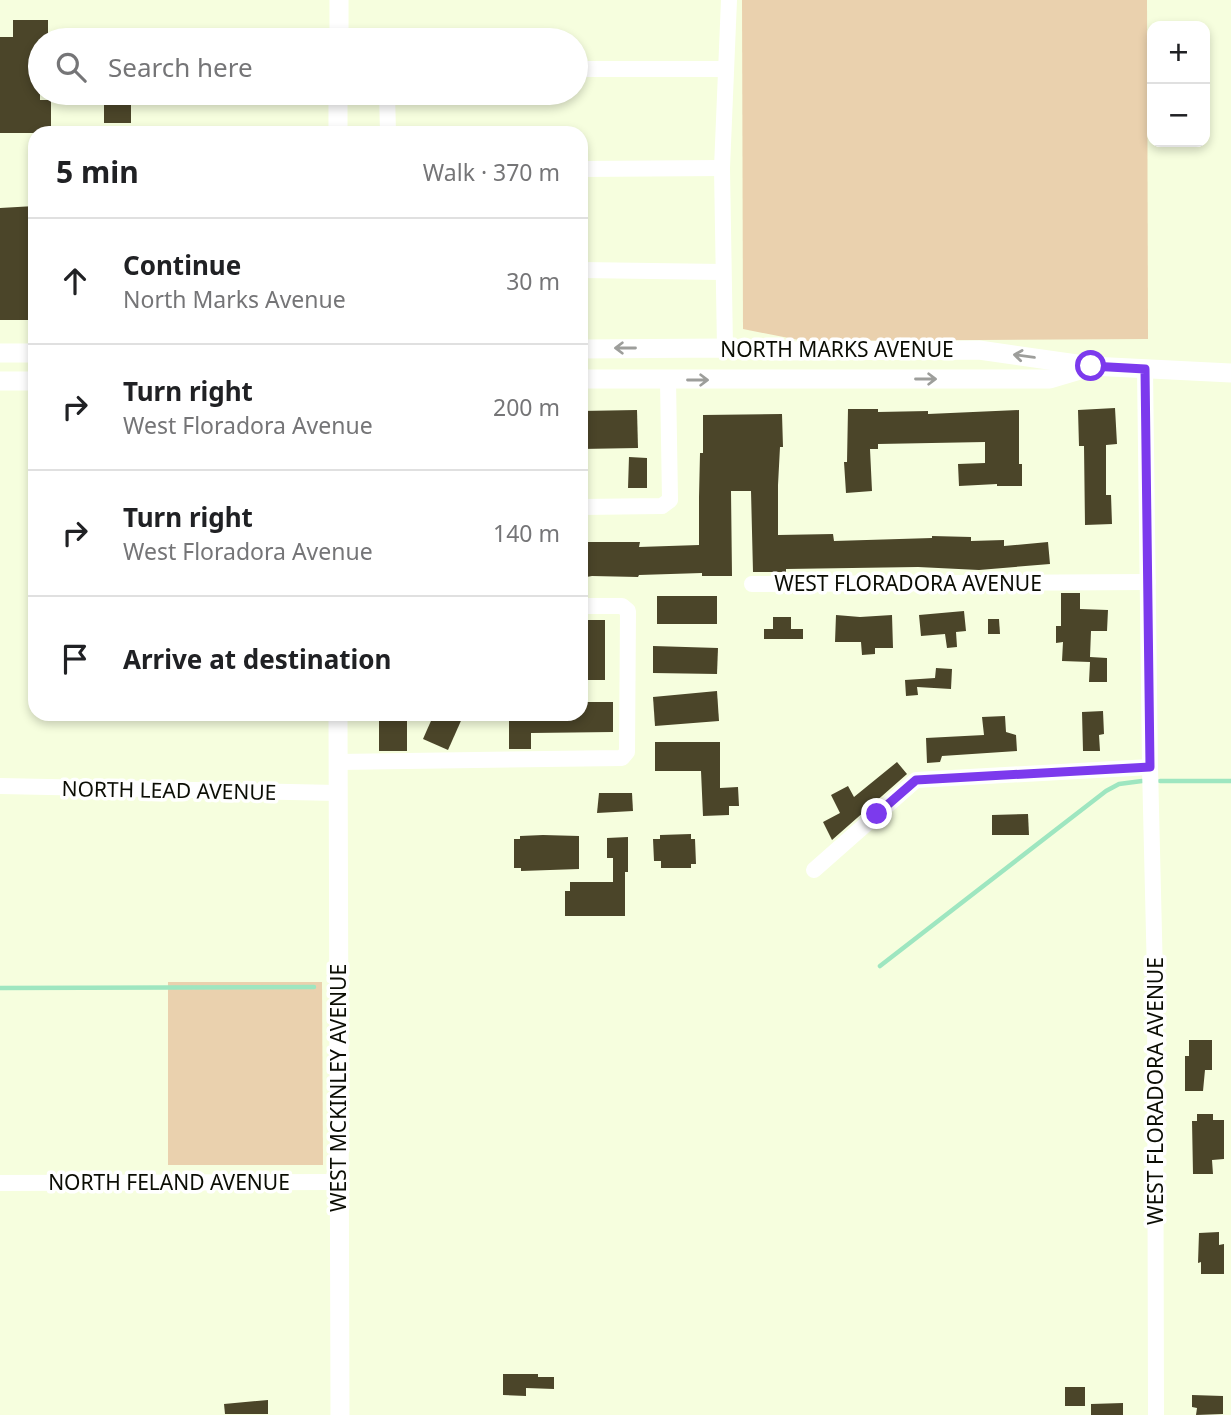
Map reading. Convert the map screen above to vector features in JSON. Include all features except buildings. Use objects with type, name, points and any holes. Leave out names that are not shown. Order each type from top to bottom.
[{"type":"main road","points":[[339,0],[339,28]]},
{"type":"main road","points":[[338,105],[338,126]]},
{"type":"main road","name":"NORTH MARKS AVENUE","points":[[588,349],[979,350],[1091,366],[1231,373]]},
{"type":"main road","points":[[0,353],[28,353]]},
{"type":"main road","name":"NORTH MARKS AVENUE","points":[[588,380],[1050,379],[1091,366]]},
{"type":"main road","points":[[0,381],[28,381]]},
{"type":"main road","name":"WEST MCKINLEY AVENUE","points":[[338,721],[340,1415]]},
{"type":"street","points":[[725,348],[722,167],[730,0]]},
{"type":"street","points":[[588,69],[725,69]]},
{"type":"street","points":[[387,105],[388,126]]},
{"type":"street","points":[[588,169],[722,167]]},
{"type":"street","points":[[588,270],[723,272]]},
{"type":"street","name":"WEST FLORADORA AVENUE","points":[[1145,369],[1155,976],[1156,1415]]},
{"type":"street","points":[[588,507],[662,506],[670,500],[668,380]]},
{"type":"street","name":"WEST FLORADORA AVENUE","points":[[751,584],[1148,582]]},
{"type":"street","points":[[338,762],[622,758],[627,752],[628,611],[622,606],[588,606]]},
{"type":"street","points":[[814,870],[916,780],[1150,767]]},
{"type":"street","name":"NORTH LEAD AVENUE","points":[[0,786],[338,793]]},
{"type":"street","name":"NORTH FELAND AVENUE","points":[[0,1183],[338,1182]]},
{"type":"shaded area","points":[[742,0],[1147,0],[1148,339],[804,341],[743,329]]},
{"type":"shaded area","points":[[168,982],[322,982],[323,1165],[168,1165]]},
{"type":"waterway","points":[[880,966],[1106,791],[1119,784],[1142,781]]},
{"type":"waterway","points":[[1160,781],[1231,781]]},
{"type":"waterway","points":[[0,988],[314,987]]},
{"type":"route","points":[[877,814],[916,780],[1150,767],[1145,369],[1091,366]]}]
